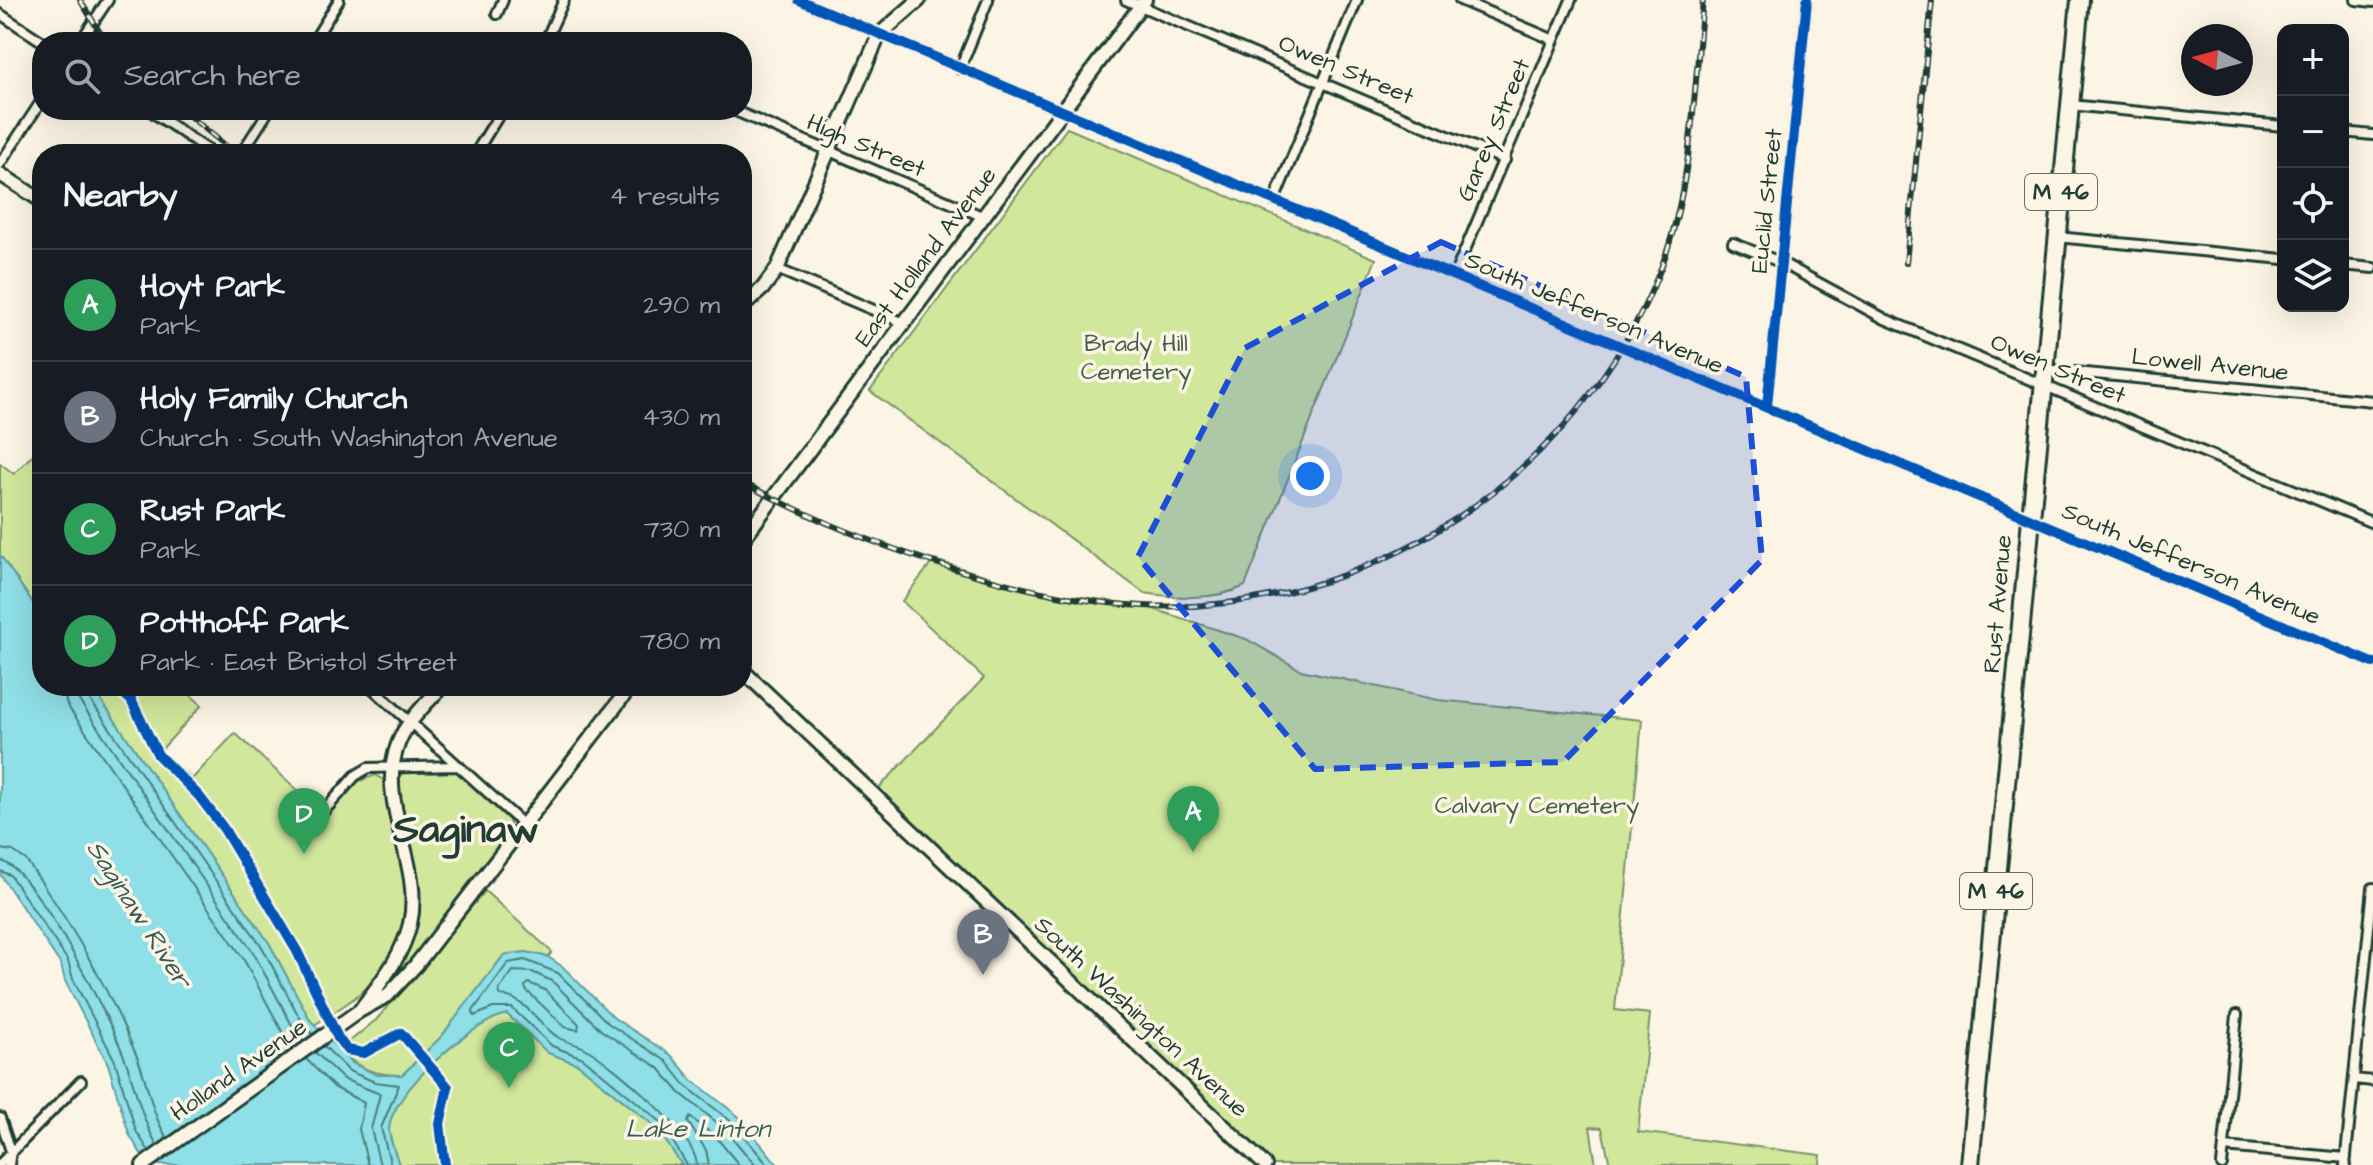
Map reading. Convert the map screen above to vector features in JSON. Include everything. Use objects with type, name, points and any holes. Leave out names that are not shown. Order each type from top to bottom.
[{"type":"highway","name":"Rust Avenue","points":[[1970,1165],[2042,376],[2080,0]]},
{"type":"main road","points":[[752,298],[777,269],[879,35],[919,0]]},
{"type":"main road","name":"East Holland Avenue","points":[[752,527],[1142,3]]},
{"type":"main road","points":[[0,174],[32,195]]},
{"type":"main road","name":"South Washington Avenue","points":[[752,679],[1265,1165]]},
{"type":"main road","points":[[359,1011],[403,947],[411,922],[410,870],[392,797],[392,766],[402,735],[433,696]]},
{"type":"main road","points":[[359,1011],[388,995],[416,965],[526,827],[624,696]]},
{"type":"main road","name":"Holland Avenue","points":[[143,1165],[359,1011]]},
{"type":"street","points":[[87,32],[108,0]]},
{"type":"street","points":[[319,32],[339,0]]},
{"type":"street","points":[[497,14],[503,0]]},
{"type":"street","points":[[550,32],[564,0]]},
{"type":"street","name":"South Jefferson Avenue","points":[[799,0],[2373,663]]},
{"type":"street","points":[[960,69],[988,0]]},
{"type":"street","name":"Owen Street","points":[[1126,0],[1142,3],[1505,160]]},
{"type":"street","points":[[1274,201],[1357,0]]},
{"type":"street","points":[[1460,0],[1554,40]]},
{"type":"street","name":"Garey Street","points":[[1454,276],[1571,0]]},
{"type":"street","name":"Euclid Street","points":[[1767,406],[1807,0]]},
{"type":"street","points":[[2356,0],[2373,2]]},
{"type":"street","points":[[0,14],[32,35]]},
{"type":"street","points":[[2069,105],[2277,125]]},
{"type":"street","points":[[0,164],[32,115]]},
{"type":"street","name":"High Street","points":[[752,118],[984,217]]},
{"type":"street","points":[[164,120],[199,144]]},
{"type":"street","points":[[247,144],[263,120]]},
{"type":"street","points":[[481,144],[496,120]]},
{"type":"street","points":[[2349,133],[2373,135]]},
{"type":"street","points":[[2056,237],[2277,258]]},
{"type":"street","name":"Owen Street","points":[[1733,243],[1782,263],[1863,309],[2042,376],[2373,523]]},
{"type":"street","points":[[2349,266],[2373,268]]},
{"type":"street","points":[[777,269],[904,323]]},
{"type":"street","name":"Lowell Avenue","points":[[2042,376],[2373,401]]},
{"type":"street","points":[[382,696],[526,827]]},
{"type":"street","points":[[324,811],[364,770],[392,766],[460,766]]},
{"type":"street","points":[[2224,1147],[2346,1161],[2370,944],[2373,888]]},
{"type":"street","points":[[2222,1165],[2237,1015]]},
{"type":"street","points":[[2354,1079],[2373,1081]]},
{"type":"street","points":[[0,1164],[81,1081]]},
{"type":"street","points":[[0,1118],[16,1165]]},
{"type":"street","points":[[9,1165],[11,1151]]},
{"type":"highlighted area","points":[[1441,242],[1746,377],[1762,560],[1563,762],[1315,769],[1138,557],[1245,348]]},
{"type":"green space","name":"Brady Hill Cemetery","points":[[1067,128],[1376,259],[1245,586],[1233,591],[1195,597],[1144,593],[870,391]]},
{"type":"green space","points":[[32,455],[32,601],[0,555],[0,463],[14,474]]},
{"type":"green space","name":"Calvary Cemetery","points":[[934,560],[1034,590],[1144,606],[1246,639],[1301,670],[1438,700],[1642,720],[1615,1010],[1650,1014],[1638,1132],[1821,1155],[1820,1165],[1610,1165],[1602,1128],[1590,1127],[1596,1165],[1265,1165],[873,794],[984,678],[902,601]]},
{"type":"green space","points":[[98,696],[192,696],[202,705],[161,750],[192,779],[235,733],[325,815],[359,781],[376,775],[386,782],[405,879],[407,906],[397,950],[386,967],[355,998],[314,1025],[269,943]]},
{"type":"green space","points":[[454,770],[509,820],[511,830],[385,992],[413,937],[419,908],[415,870],[402,813],[400,775],[407,771]]},
{"type":"green space","points":[[485,891],[552,952],[548,957],[526,952],[504,955],[441,1037],[402,1075],[368,1070],[346,1057],[339,1050],[377,1019]]},
{"type":"green space","points":[[507,1014],[548,1053],[578,1064],[657,1128],[682,1165],[399,1165],[389,1129],[403,1097],[418,1078],[455,1044],[492,1019]]},
{"type":"water","points":[[0,555],[32,601],[32,696],[98,696],[269,943],[310,1020],[352,1063],[377,1075],[402,1075],[441,1037],[504,955],[526,952],[548,957],[563,967],[614,1018],[671,1055],[692,1080],[738,1116],[778,1165],[682,1165],[657,1128],[578,1064],[548,1053],[507,1014],[492,1019],[455,1044],[418,1078],[403,1097],[389,1129],[399,1165],[148,1165],[129,1134],[108,1064],[65,981],[61,965],[0,874]]},
{"type":"railway","points":[[80,0],[100,32]]},
{"type":"railway","points":[[752,487],[832,525],[937,564],[1044,592],[1095,601],[1143,606],[1226,603],[1307,587],[1384,559],[1455,519],[1520,469],[1577,410],[1625,343],[1661,268],[1680,203],[1691,136],[1703,0]]},
{"type":"railway","points":[[1906,263],[1932,0]]},
{"type":"railway","points":[[194,120],[224,144]]},
{"type":"cycle path","points":[[799,0],[2373,663]]},
{"type":"cycle path","points":[[1767,406],[1807,0]]},
{"type":"cycle path","points":[[126,696],[158,755],[199,796],[224,829],[297,951],[338,1038],[347,1050],[364,1053],[401,1033],[448,1087],[440,1124],[445,1165]]},
{"type":"place","name":"Hoyt Park","points":[[1193,852]]},
{"type":"place","name":"Potthoff Park","points":[[304,854]]},
{"type":"place","name":"Holy Family Church","points":[[983,975]]},
{"type":"place","name":"Rust Park","points":[[509,1088]]},
{"type":"district","name":"Saginaw","points":[[466,830]]},
{"type":"water label","name":"Saginaw River","points":[[139,914]]},
{"type":"water label","name":"Lake Linton","points":[[698,1129]]}]
